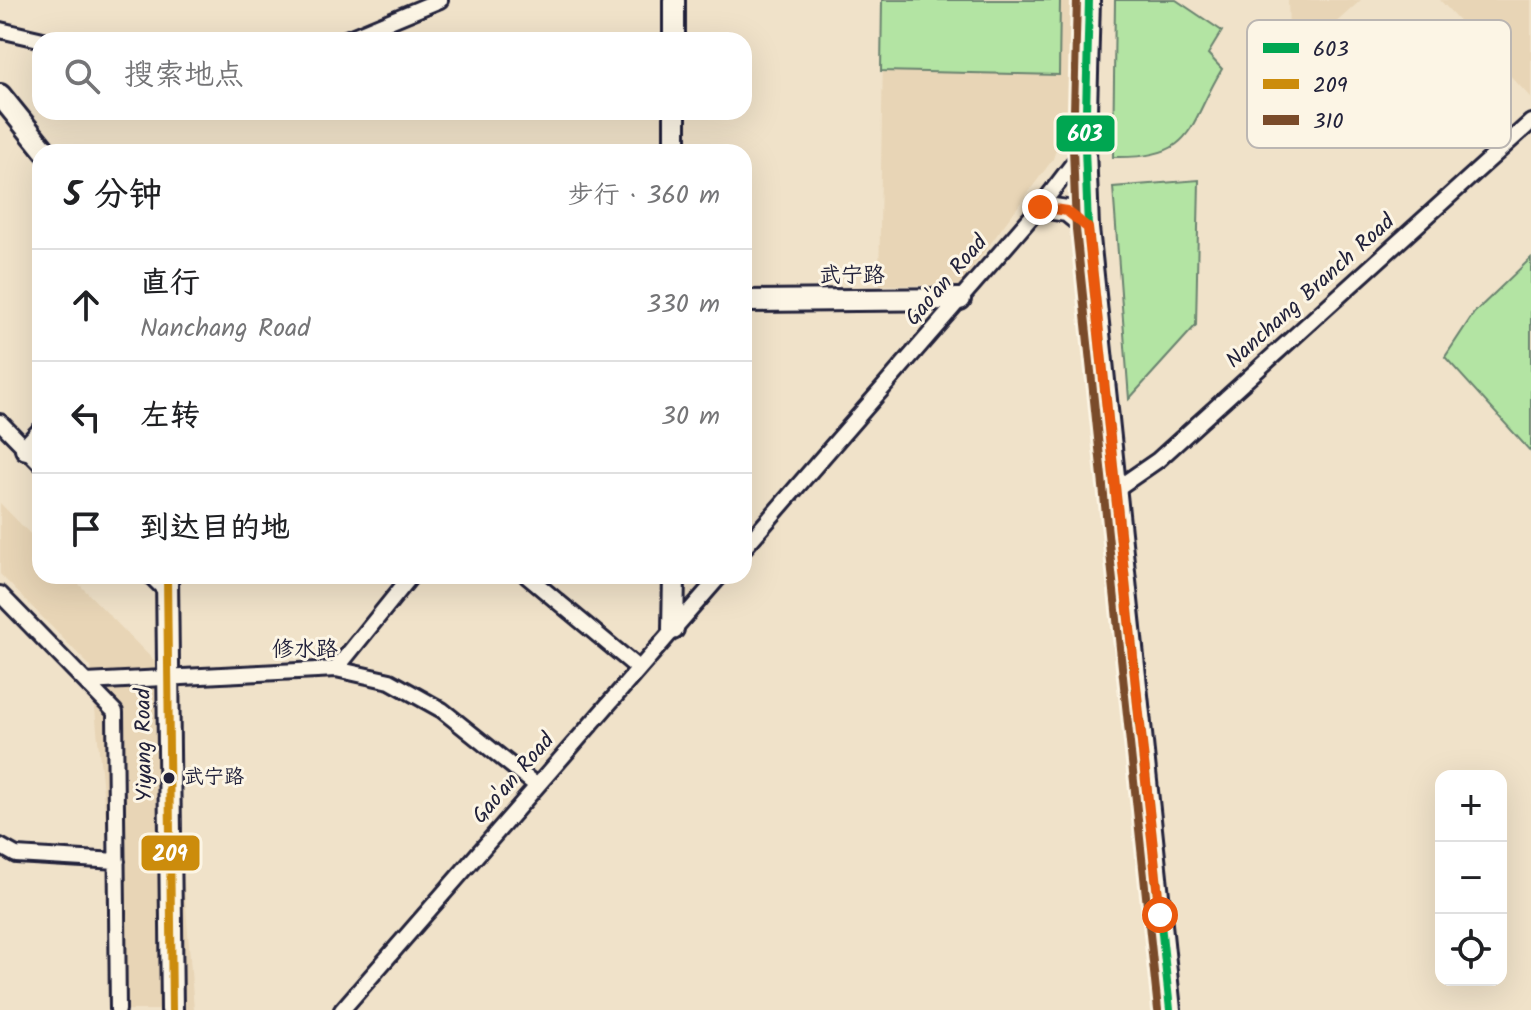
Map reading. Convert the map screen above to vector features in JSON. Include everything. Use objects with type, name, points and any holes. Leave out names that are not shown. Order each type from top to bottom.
[{"type":"main road","points":[[674,0],[674,32]]},
{"type":"main road","points":[[1089,0],[1085,148],[1088,228],[1170,1010]]},
{"type":"main road","points":[[0,95],[40,144]]},
{"type":"main road","points":[[675,120],[675,144]]},
{"type":"main road","points":[[1040,207],[1067,211],[1088,228]]},
{"type":"main road","name":"武宁路","points":[[752,301],[960,299]]},
{"type":"main road","name":"Yiyang Road","points":[[167,584],[172,1010]]},
{"type":"main road","points":[[673,629],[674,584]]},
{"type":"street","points":[[363,32],[440,0]]},
{"type":"street","points":[[0,30],[32,37]]},
{"type":"street","name":"Nanchang Branch Road","points":[[1511,140],[1531,122]]},
{"type":"street","name":"Gao'an Road","points":[[752,539],[1040,207],[1085,148]]},
{"type":"street","name":"Nanchang Branch Road","points":[[1116,489],[1158,460],[1502,148]]},
{"type":"street","points":[[0,422],[32,447]]},
{"type":"street","points":[[336,669],[405,584]]},
{"type":"street","points":[[537,584],[639,669]]},
{"type":"street","name":"Gao'an Road","points":[[342,1010],[713,584]]},
{"type":"street","points":[[0,594],[115,712],[118,1010]]},
{"type":"street","name":"修水路","points":[[86,682],[168,675],[336,669],[390,681],[442,710],[537,786]]},
{"type":"street","points":[[0,846],[16,855],[117,861]]},
{"type":"shaded area","points":[[884,0],[1073,0],[1067,115],[1053,159],[959,286],[879,285]]},
{"type":"shaded area","points":[[1288,0],[1361,0],[1339,20],[1289,20]]},
{"type":"shaded area","points":[[1440,0],[1531,0],[1531,98],[1511,76],[1511,20],[1459,20]]},
{"type":"shaded area","points":[[0,503],[32,536],[32,584],[79,584],[168,675],[194,1010],[124,1010],[91,667],[0,574]]},
{"type":"green space","points":[[882,0],[1060,0],[1059,75],[881,71]]},
{"type":"green space","points":[[1115,0],[1176,0],[1222,31],[1208,54],[1222,69],[1186,135],[1161,152],[1113,157]]},
{"type":"green space","points":[[1199,180],[1196,325],[1129,399],[1113,187]]},
{"type":"green space","points":[[1531,258],[1531,452],[1445,357],[1474,313]]},
{"type":"transit line","name":"310","points":[[1077,0],[1073,148],[1076,229],[1158,1010]]},
{"type":"transit line","name":"603","points":[[1089,0],[1085,148],[1088,228],[1170,1010]]},
{"type":"transit line","name":"209","points":[[167,584],[172,1010]]},
{"type":"place","name":"武宁路","points":[[169,778]]},
{"type":"route","points":[[1040,207],[1067,211],[1088,228],[1160,915]]}]
